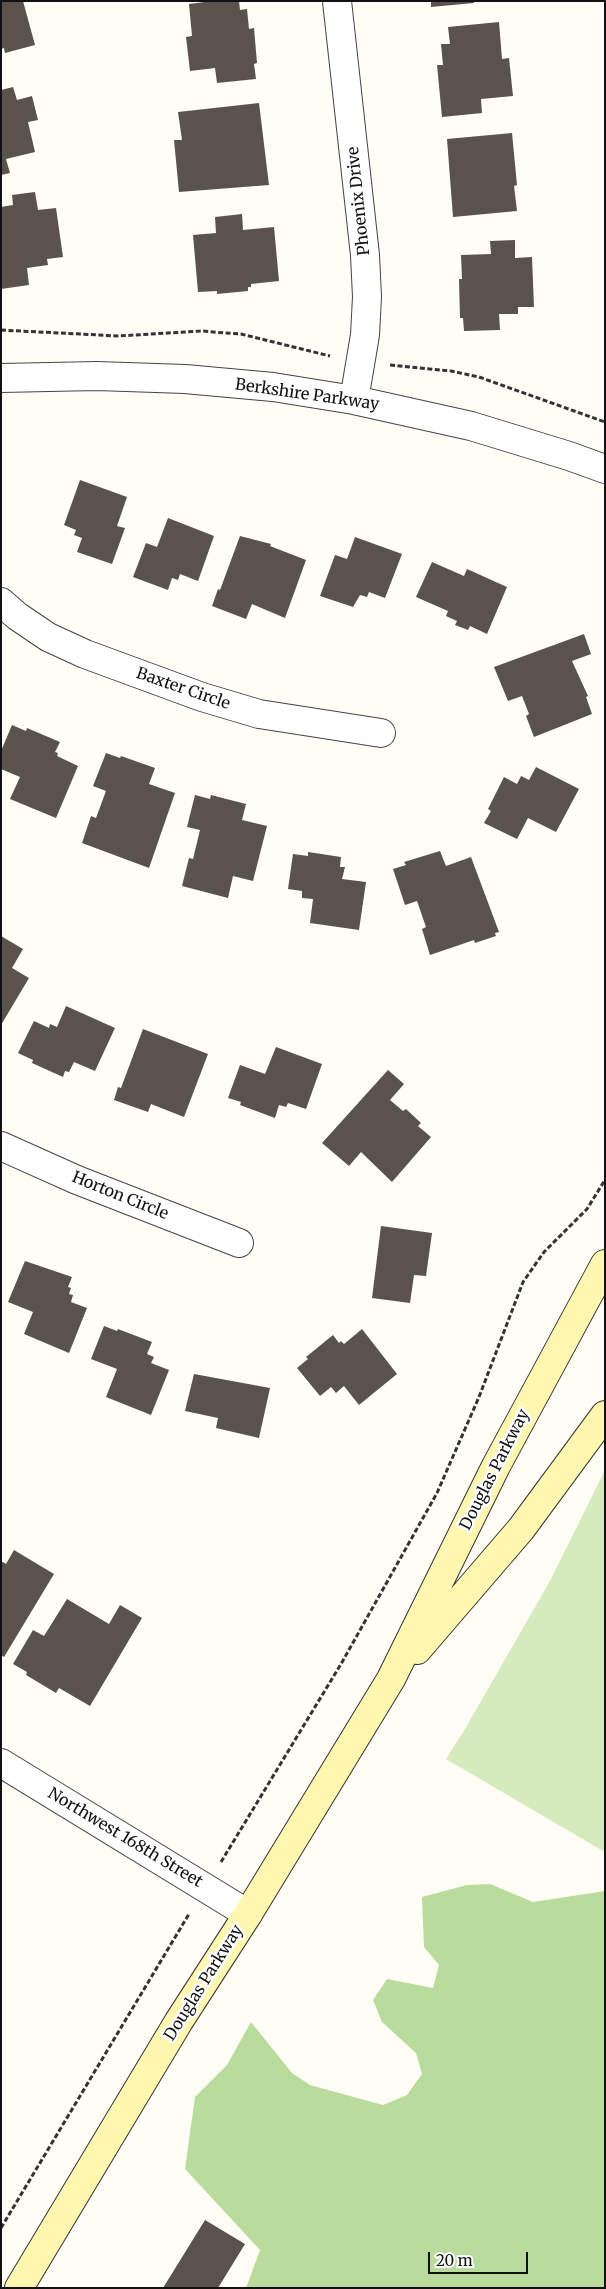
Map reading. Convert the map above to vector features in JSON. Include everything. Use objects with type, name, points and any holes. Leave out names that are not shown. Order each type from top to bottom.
[{"type":"main road","name":"Douglas Parkway","points":[[19,2288],[180,2021],[248,1914],[391,1679],[496,1466],[605,1264]]},
{"type":"main road","name":"Douglas Parkway","points":[[391,1679],[520,1529],[605,1415]]},
{"type":"street","name":"Phoenix Drive","points":[[337,1],[365,255],[367,298],[361,361],[354,400]]},
{"type":"street","name":"Berkshire Parkway","points":[[1,378],[97,376],[186,379],[273,387],[354,400],[471,426],[605,469]]},
{"type":"street","name":"Baxter Circle","points":[[1,602],[17,616],[48,637],[85,654],[202,698],[259,714],[381,733]]},
{"type":"street","name":"Horton Circle","points":[[1,1146],[77,1180],[240,1243]]},
{"type":"street","name":"Northwest 168th Street","points":[[1,1763],[248,1914]]},
{"type":"path","points":[[1,330],[118,336],[202,331],[241,334],[320,354],[479,376],[605,422]]},
{"type":"path","points":[[220,1864],[341,1664],[437,1493],[479,1397],[523,1282],[544,1252],[587,1209],[605,1180]]},
{"type":"path","points":[[1,2228],[192,1910]]},
{"type":"green space","points":[[605,1470],[605,1848],[603,1851],[446,1759],[550,1581]]},
{"type":"green space","points":[[490,1884],[533,1902],[605,1891],[605,2288],[246,2288],[260,2250],[185,2169],[195,2097],[227,2065],[251,2022],[292,2073],[310,2085],[383,2105],[407,2095],[422,2074],[416,2053],[382,2022],[373,2000],[387,1979],[433,1988],[439,1965],[424,1947],[422,1897],[467,1885]]},
{"type":"building","points":[[1,1],[23,1],[35,45],[5,53],[4,48],[1,49]]},
{"type":"building","points":[[212,1],[239,1],[240,10],[247,9],[249,29],[254,28],[257,63],[254,64],[256,79],[217,83],[215,68],[190,71],[186,37],[192,36],[189,4]]},
{"type":"building","points":[[431,1],[474,1],[474,3],[431,7]]},
{"type":"building","points":[[499,22],[502,59],[509,58],[513,96],[481,99],[482,113],[442,117],[437,65],[443,65],[441,44],[450,44],[448,27]]},
{"type":"building","points":[[13,87],[17,100],[32,96],[38,120],[28,122],[35,152],[6,159],[10,173],[1,175],[1,90]]},
{"type":"building","points":[[259,103],[269,185],[179,192],[174,140],[182,140],[178,112]]},
{"type":"building","points":[[512,133],[517,185],[514,186],[517,211],[453,217],[447,139]]},
{"type":"building","points":[[35,192],[38,210],[56,208],[63,257],[47,259],[48,265],[27,268],[29,285],[1,289],[1,207],[13,205],[12,195]]},
{"type":"building","points":[[242,214],[243,230],[274,227],[279,281],[251,284],[251,287],[248,287],[248,291],[217,294],[217,291],[198,292],[193,235],[216,233],[215,217]]},
{"type":"building","points":[[515,240],[515,258],[532,257],[534,307],[518,307],[518,314],[499,314],[500,330],[464,331],[463,318],[460,318],[459,279],[462,279],[461,255],[491,254],[490,241]]},
{"type":"building","points":[[80,480],[127,497],[117,526],[125,528],[112,564],[77,552],[82,538],[74,535],[76,530],[64,525]]},
{"type":"building","points":[[168,518],[214,536],[198,581],[180,574],[178,580],[172,578],[168,590],[133,577],[146,543],[157,547]]},
{"type":"building","points":[[240,536],[271,544],[270,546],[306,560],[285,618],[252,604],[246,619],[212,606]]},
{"type":"building","points":[[355,537],[402,554],[385,598],[369,592],[367,597],[360,595],[353,607],[320,596],[335,555],[347,559]]},
{"type":"building","points":[[432,562],[464,576],[467,569],[507,587],[487,634],[470,626],[468,630],[455,625],[457,621],[446,616],[448,611],[416,597]]},
{"type":"building","points":[[584,634],[591,654],[572,661],[588,696],[586,697],[592,714],[534,737],[526,716],[529,714],[522,696],[508,701],[494,667]]},
{"type":"building","points":[[12,725],[26,731],[27,728],[60,742],[55,752],[58,753],[57,756],[78,766],[56,818],[10,799],[20,777],[1,769],[1,751]]},
{"type":"building","points":[[106,753],[120,758],[121,756],[155,768],[149,784],[175,793],[149,868],[82,843],[91,816],[96,818],[106,791],[93,786]]},
{"type":"building","points":[[536,767],[579,789],[556,832],[528,818],[517,839],[484,823],[491,811],[488,809],[504,777],[517,784],[521,776],[529,780]]},
{"type":"building","points":[[195,795],[210,799],[211,795],[246,804],[242,820],[267,826],[253,881],[233,876],[228,898],[182,886],[189,858],[193,859],[200,830],[187,827]]},
{"type":"building","points":[[440,851],[446,866],[471,857],[499,932],[495,933],[496,936],[475,943],[474,940],[430,955],[422,929],[426,927],[417,901],[405,905],[393,869],[406,865],[404,862]]},
{"type":"building","points":[[308,852],[341,857],[340,867],[345,867],[342,879],[366,882],[359,930],[310,923],[313,899],[302,898],[302,891],[288,889],[293,854],[308,856]]},
{"type":"building","points":[[1,936],[23,949],[12,968],[29,978],[1,1025]]},
{"type":"building","points":[[66,1006],[115,1028],[95,1071],[74,1062],[69,1072],[65,1071],[63,1077],[32,1063],[33,1060],[18,1053],[34,1021],[49,1028],[50,1024],[57,1027]]},
{"type":"building","points":[[143,1029],[208,1054],[184,1117],[151,1104],[148,1112],[114,1100],[118,1087],[121,1088]]},
{"type":"building","points":[[276,1047],[322,1064],[306,1109],[288,1103],[286,1107],[279,1105],[275,1118],[240,1105],[241,1102],[228,1098],[240,1065],[265,1074]]},
{"type":"building","points":[[388,1070],[404,1084],[390,1100],[403,1111],[406,1109],[421,1123],[418,1126],[431,1137],[392,1182],[361,1152],[349,1166],[322,1143]]},
{"type":"building","points":[[381,1226],[432,1233],[426,1276],[414,1275],[410,1303],[372,1298]]},
{"type":"building","points":[[25,1261],[72,1277],[68,1287],[71,1288],[69,1294],[73,1295],[71,1302],[87,1308],[69,1353],[24,1334],[33,1312],[8,1302]]},
{"type":"building","points":[[104,1326],[117,1331],[118,1329],[152,1342],[147,1354],[154,1357],[151,1363],[169,1370],[151,1415],[106,1397],[117,1369],[91,1359]]},
{"type":"building","points":[[362,1329],[397,1374],[359,1405],[344,1386],[336,1393],[331,1387],[320,1396],[297,1368],[308,1359],[306,1357],[333,1335],[339,1343],[341,1341],[344,1344]]},
{"type":"building","points":[[194,1374],[270,1388],[259,1438],[216,1428],[218,1418],[185,1411]]},
{"type":"building","points":[[14,1550],[54,1574],[4,1657],[1,1655],[1,1561],[6,1564]]},
{"type":"building","points":[[67,1599],[109,1624],[120,1605],[142,1618],[90,1706],[59,1688],[56,1693],[26,1675],[27,1672],[13,1664],[33,1630],[44,1636]]},
{"type":"building","points":[[205,2220],[245,2244],[218,2288],[163,2288]]}]
